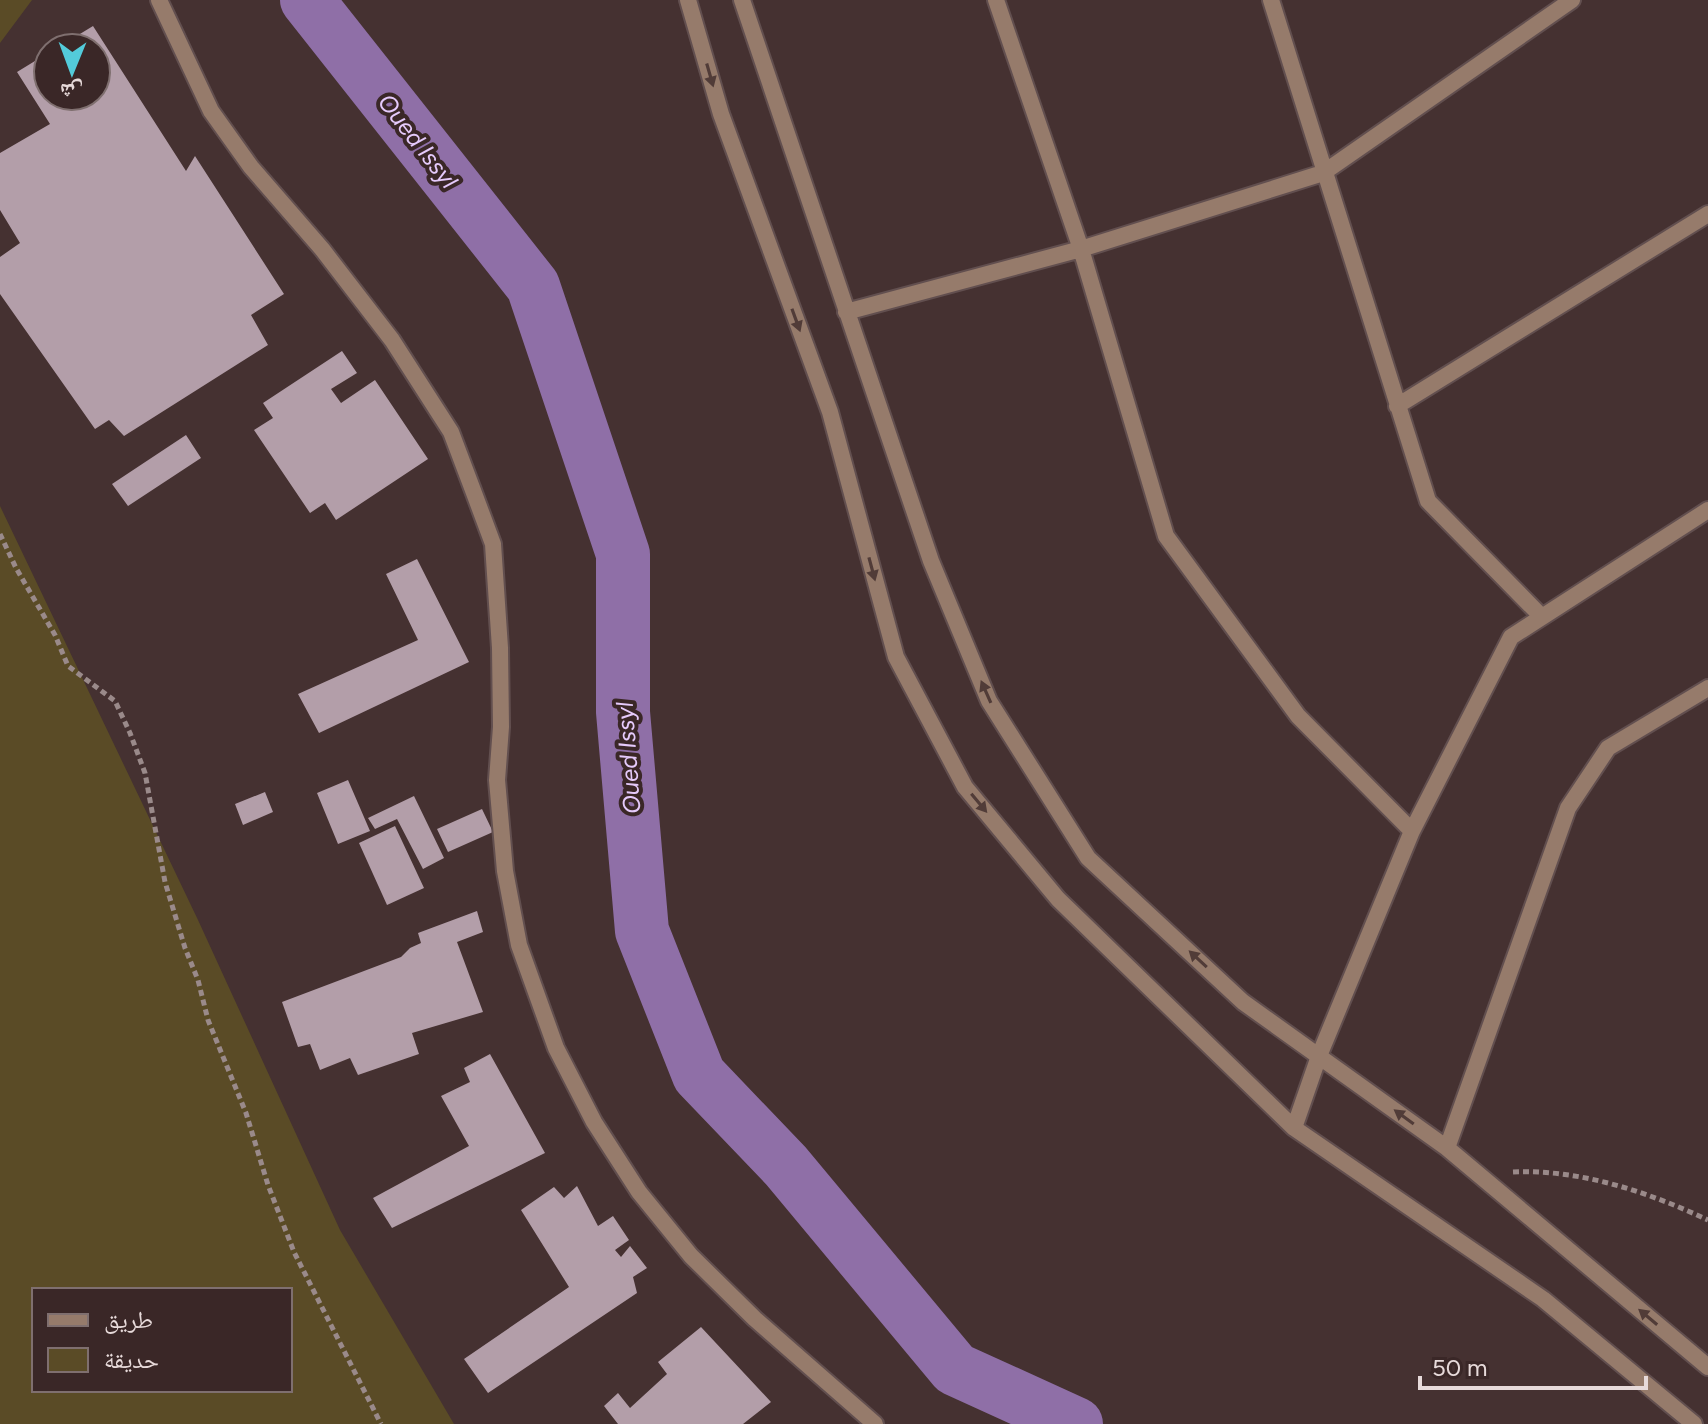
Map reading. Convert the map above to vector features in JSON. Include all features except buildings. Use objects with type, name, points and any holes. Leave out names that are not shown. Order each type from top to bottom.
[{"type":"street","points":[[159,0],[211,111],[251,167],[322,249],[392,340],[451,432],[493,544],[500,664],[501,727],[497,780],[505,871],[519,945],[562,1060],[594,1122],[639,1192],[691,1256],[755,1319],[875,1424]]},
{"type":"street","points":[[688,0],[721,114],[830,412],[896,657],[965,787],[1058,899],[1294,1128],[1543,1299],[1694,1424]]},
{"type":"street","points":[[742,0],[931,561],[989,701],[1088,858],[1243,1002],[1447,1148],[1708,1367]]},
{"type":"street","points":[[996,0],[1081,249],[1166,536],[1298,716],[1412,831]]},
{"type":"street","points":[[1271,0],[1428,501],[1542,617]]},
{"type":"street","points":[[846,312],[1081,249],[1323,173],[1572,0]]},
{"type":"street","points":[[1397,406],[1708,214]]},
{"type":"street","points":[[1294,1128],[1319,1056],[1412,831],[1511,637],[1708,510]]},
{"type":"street","points":[[1447,1148],[1568,808],[1608,748],[1708,688]]},
{"type":"path","points":[[0,534],[50,625],[68,666],[115,701],[130,733],[145,773],[165,882],[208,1020],[246,1113],[268,1185],[298,1261],[381,1424]]},
{"type":"path","points":[[1482,1177],[1517,1172],[1585,1177],[1636,1192],[1708,1220]]},
{"type":"green space","points":[[0,0],[32,0],[0,43]]},
{"type":"green space","points":[[0,506],[198,920],[340,1230],[454,1424],[0,1424]]},
{"type":"waterway","name":"Oued Issyl","points":[[307,0],[533,286],[623,554],[623,712],[642,931],[699,1075],[786,1166],[955,1369],[1076,1424]]}]
